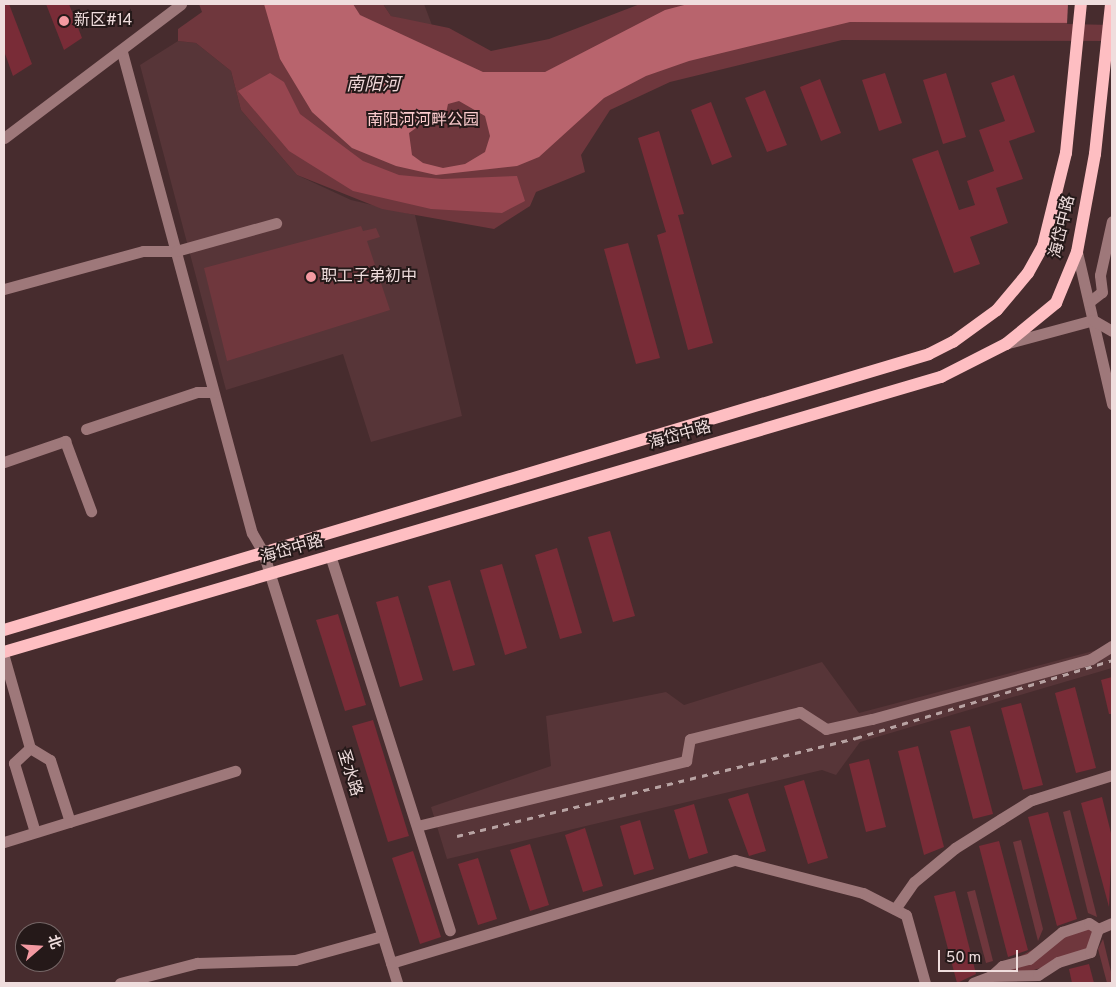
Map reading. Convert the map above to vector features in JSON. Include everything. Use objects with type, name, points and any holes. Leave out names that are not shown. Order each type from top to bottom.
[{"type":"main road","name":"海岱中路","points":[[4,630],[930,354],[954,342],[997,310],[1028,273],[1043,246],[1066,153],[1081,4]]},
{"type":"main road","name":"海岱中路","points":[[4,652],[940,377],[1006,344],[1056,303],[1077,252],[1095,154],[1111,4]]},
{"type":"street","points":[[4,138],[122,52],[171,8],[181,4]]},
{"type":"street","name":"圣水路","points":[[122,52],[252,533],[262,552],[269,573],[397,983]]},
{"type":"street","points":[[1089,302],[1102,292],[1100,275],[1112,221]]},
{"type":"street","points":[[4,289],[143,251],[176,251],[276,223]]},
{"type":"street","points":[[1077,252],[1112,404]]},
{"type":"street","points":[[1006,344],[1092,320],[1112,331]]},
{"type":"street","points":[[86,429],[197,392],[213,392]]},
{"type":"street","points":[[4,462],[65,441],[91,511]]},
{"type":"street","points":[[330,555],[450,930]]},
{"type":"street","points":[[418,826],[686,761],[690,739],[800,712],[826,728],[872,719],[1091,659],[1112,646]]},
{"type":"street","points":[[4,658],[30,748],[50,760],[70,822]]},
{"type":"street","points":[[30,748],[14,763],[35,832]]},
{"type":"street","points":[[4,842],[235,771]]},
{"type":"street","points":[[895,909],[914,882],[955,848],[1001,819],[1032,800],[1112,775]]},
{"type":"street","points":[[391,963],[735,860],[863,893],[906,914],[925,983]]},
{"type":"street","points":[[991,976],[1002,966],[1029,959],[1062,932],[1089,922],[1098,929]]},
{"type":"street","points":[[973,983],[991,976],[1038,975],[1058,962],[1090,952],[1098,929],[1112,923]]},
{"type":"street","points":[[120,983],[197,963],[295,960],[382,936]]},
{"type":"shaded area","points":[[383,4],[424,4],[433,28],[391,16]]},
{"type":"shaded area","name":"职工子弟初中","points":[[178,41],[196,43],[231,71],[241,110],[297,175],[351,200],[415,215],[462,416],[371,442],[343,354],[226,390],[140,65]]},
{"type":"shaded area","points":[[270,73],[284,82],[300,114],[363,161],[399,175],[442,179],[517,176],[525,201],[502,213],[431,209],[353,191],[289,151],[238,91]]},
{"type":"shaded area","points":[[1112,646],[1112,668],[860,742],[836,775],[822,770],[447,859],[431,807],[551,766],[546,716],[666,692],[684,705],[822,662],[859,713]]},
{"type":"green space","name":"南阳河河畔公园","points":[[199,4],[383,4],[391,16],[449,28],[491,51],[549,39],[640,4],[1112,4],[1112,41],[842,40],[670,82],[610,110],[581,155],[585,172],[536,192],[530,206],[494,229],[382,209],[297,175],[241,110],[231,71],[196,43],[178,41],[178,29],[202,12]]},
{"type":"green space","points":[[361,226],[363,231],[376,228],[380,237],[367,241],[390,310],[227,361],[204,268]]},
{"type":"green space","points":[[1070,810],[1097,917],[1088,913],[1063,812]]},
{"type":"green space","points":[[1021,840],[1043,929],[1038,941],[1013,842]]},
{"type":"green space","points":[[975,890],[993,961],[986,963],[967,892]]},
{"type":"green space","points":[[1083,923],[1098,929],[1090,952],[1012,977],[1002,966]]},
{"type":"green space","points":[[1103,939],[1112,983],[1107,983],[1098,949]]},
{"type":"water","name":"南阳河","points":[[264,4],[353,4],[360,15],[483,72],[545,72],[665,10],[688,4],[1112,4],[1112,23],[850,22],[689,61],[646,76],[604,98],[539,157],[517,166],[436,175],[396,166],[352,148],[312,112],[280,59]],"holes":[[[459,101],[485,116],[490,136],[485,152],[465,164],[443,168],[423,163],[412,155],[409,133],[427,120],[445,118],[448,104]]]},
{"type":"pier","points":[[1068,4],[1112,4],[1112,25],[1067,24]]},
{"type":"building","points":[[4,4],[9,4],[32,64],[13,76],[4,51]]},
{"type":"building","name":"新区#14","points":[[46,4],[69,4],[82,38],[64,50]]},
{"type":"building","points":[[885,73],[902,123],[879,131],[862,80]]},
{"type":"building","points":[[946,73],[966,137],[943,144],[923,80]]},
{"type":"building","points":[[1014,75],[1035,132],[1009,141],[1023,179],[996,188],[1008,223],[970,237],[980,264],[954,273],[912,159],[938,150],[959,210],[975,205],[967,181],[994,171],[979,130],[1005,121],[991,83]]},
{"type":"building","points":[[820,79],[841,133],[821,141],[800,87]]},
{"type":"building","points":[[765,90],[787,145],[767,152],[745,98]]},
{"type":"building","points":[[711,102],[732,157],[712,165],[691,110]]},
{"type":"building","points":[[659,131],[684,214],[678,215],[713,343],[688,350],[657,235],[666,232],[638,138]]},
{"type":"building","points":[[628,243],[660,358],[636,364],[604,249]]},
{"type":"building","points":[[610,531],[635,616],[613,622],[588,537]]},
{"type":"building","points":[[557,548],[582,633],[560,639],[535,555]]},
{"type":"building","points":[[502,564],[527,648],[505,655],[480,570]]},
{"type":"building","points":[[450,580],[475,665],[453,671],[428,586]]},
{"type":"building","points":[[398,596],[423,680],[400,687],[376,602]]},
{"type":"building","points":[[338,614],[366,705],[345,711],[316,620]]},
{"type":"building","points":[[1112,677],[1112,714],[1109,714],[1101,680]]},
{"type":"building","points":[[1075,687],[1096,768],[1076,773],[1055,693]]},
{"type":"building","points":[[1021,703],[1043,785],[1023,790],[1001,708]]},
{"type":"building","points":[[373,720],[409,836],[388,842],[352,726]]},
{"type":"building","points":[[970,726],[993,814],[973,819],[950,731]]},
{"type":"building","points":[[918,746],[944,847],[924,855],[898,751]]},
{"type":"building","points":[[869,759],[886,827],[866,832],[849,764]]},
{"type":"building","points":[[804,780],[828,858],[808,864],[784,786]]},
{"type":"building","points":[[748,793],[766,851],[749,856],[728,799]]},
{"type":"building","points":[[1102,797],[1112,837],[1109,907],[1081,803]]},
{"type":"building","points":[[694,804],[708,853],[689,859],[674,810]]},
{"type":"building","points":[[1048,812],[1077,919],[1057,926],[1028,817]]},
{"type":"building","points":[[640,820],[654,869],[634,875],[620,826]]},
{"type":"building","points":[[585,828],[603,886],[583,892],[565,835]]},
{"type":"building","points":[[999,841],[1028,950],[1008,957],[979,846]]},
{"type":"building","points":[[530,844],[549,905],[530,911],[510,850]]},
{"type":"building","points":[[413,851],[441,937],[420,944],[392,858]]},
{"type":"building","points":[[478,858],[497,919],[478,925],[458,864]]},
{"type":"building","points":[[955,891],[976,974],[957,983],[934,896]]},
{"type":"building","points":[[1089,964],[1094,983],[1072,983],[1069,969]]},
{"type":"railway","points":[[457,836],[856,738],[1112,660]]},
{"type":"place","name":"新区#14","points":[[64,21]]},
{"type":"place","name":"职工子弟初中","points":[[311,277]]}]
